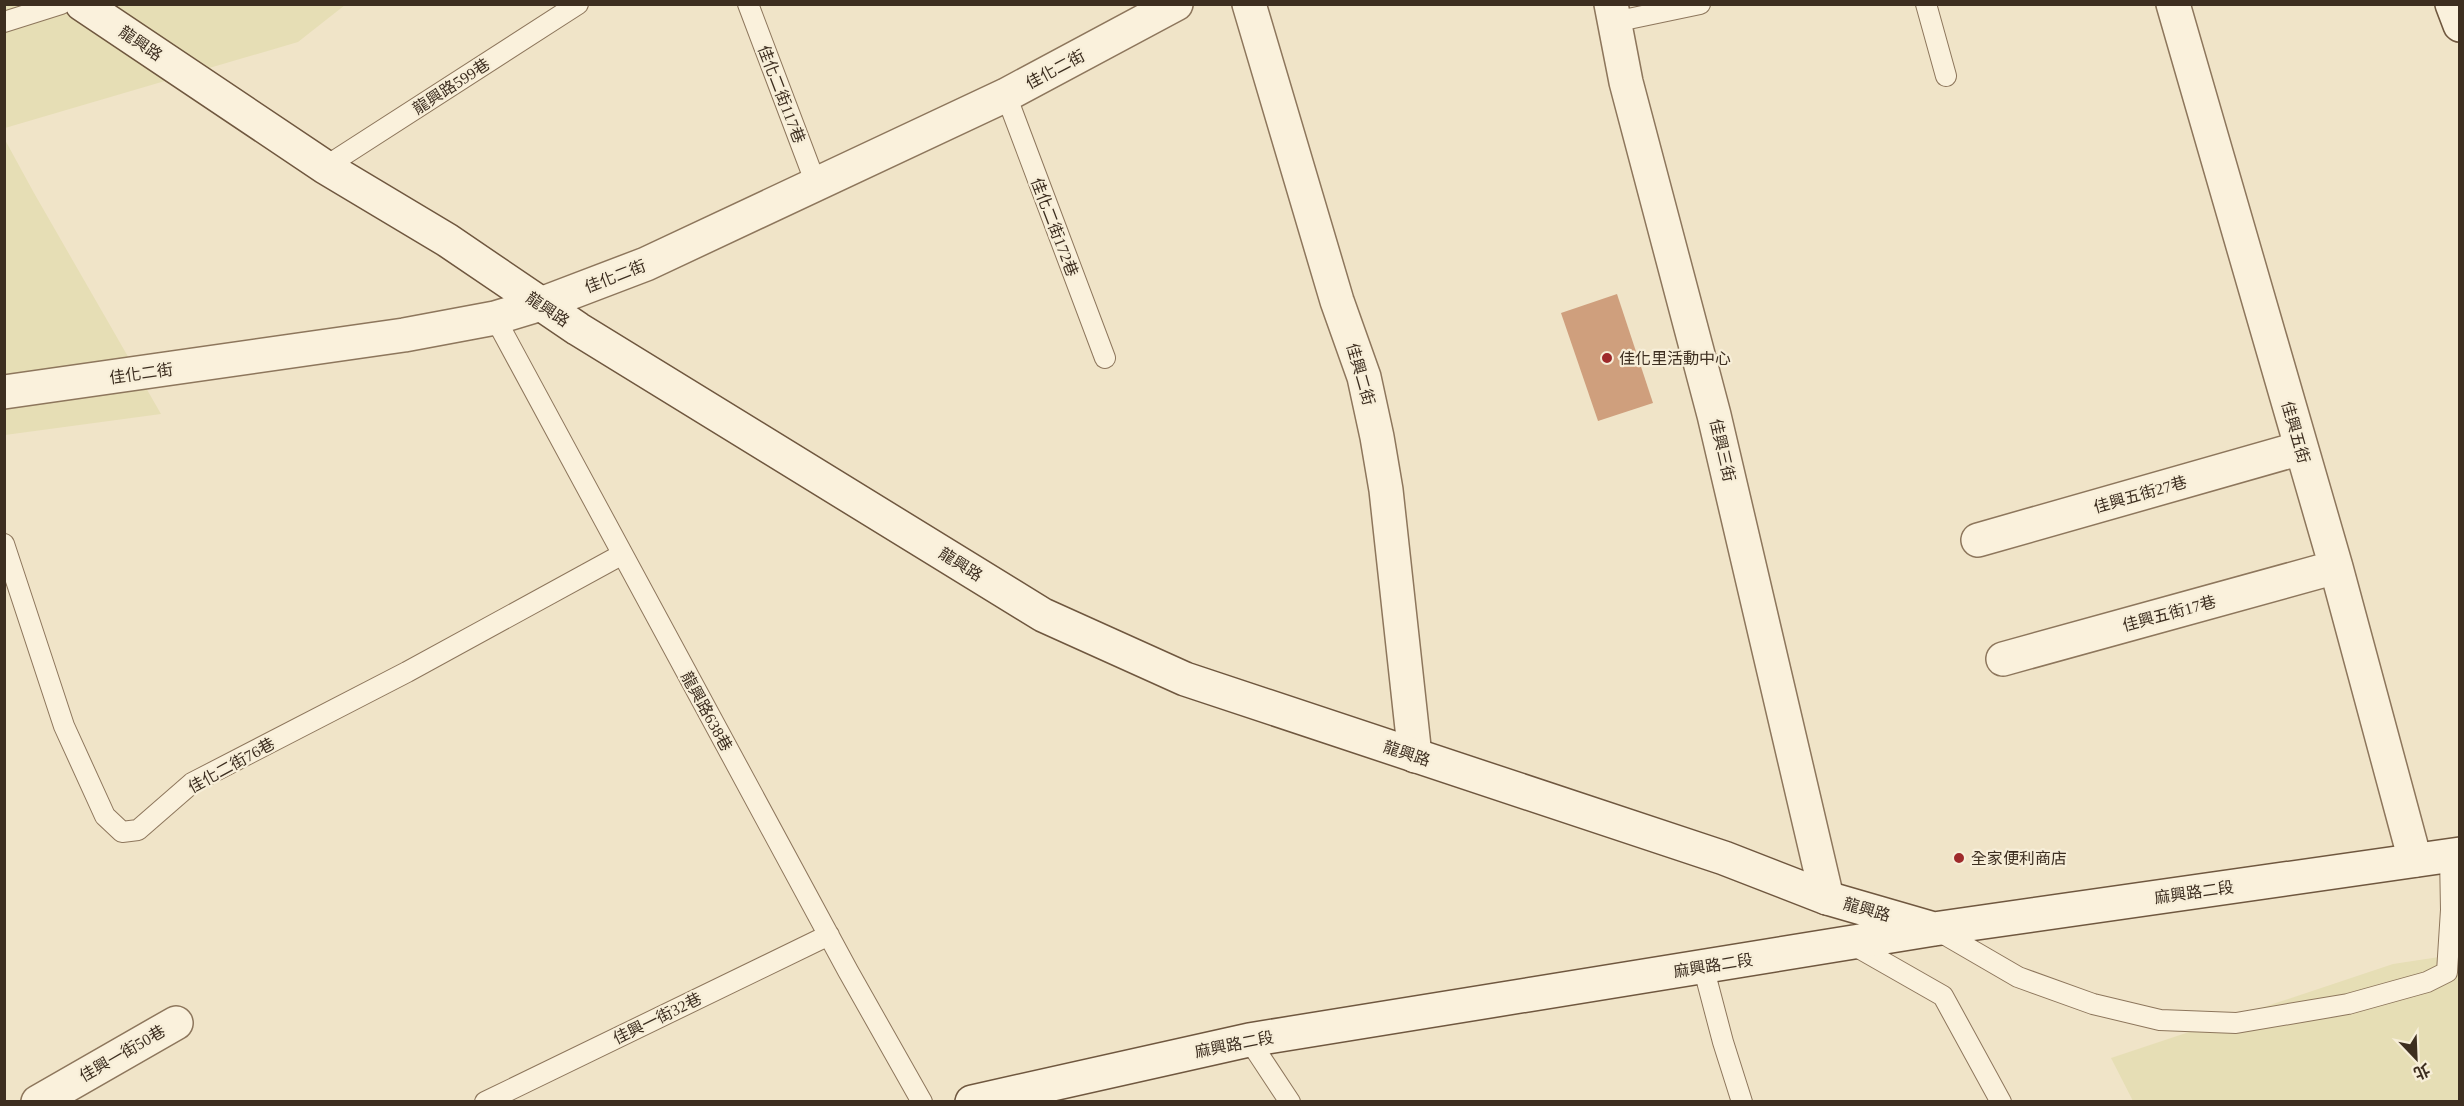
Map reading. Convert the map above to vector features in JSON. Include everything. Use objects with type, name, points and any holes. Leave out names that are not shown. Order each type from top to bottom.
[{"type":"street","name":"龍興路","points":[[82,4],[325,167],[447,240],[578,329],[1044,615],[1185,679],[1724,858],[1827,898],[1934,928]]},
{"type":"street","name":"佳化二街","points":[[4,392],[404,335],[495,318],[541,304],[646,264],[1006,95],[1176,4]]},
{"type":"street","name":"佳興二街","points":[[1249,4],[1334,290],[1364,377],[1386,490],[1415,756]]},
{"type":"street","name":"佳興五街","points":[[2174,4],[2336,567],[2415,860]]},
{"type":"street","points":[[2452,4],[2460,25]]},
{"type":"street","name":"佳興三街","points":[[1613,13],[1626,82],[1717,426],[1827,898]]},
{"type":"street","name":"佳興五街27巷","points":[[1978,540],[2301,448]]},
{"type":"street","name":"佳興五街17巷","points":[[2003,659],[2336,567]]},
{"type":"street","name":"麻興路二段","points":[[972,1101],[1250,1040],[1934,928],[2455,854]]},
{"type":"street","name":"佳興一街50巷","points":[[38,1101],[176,1023]]},
{"type":"lane","points":[[4,22],[61,4]]},
{"type":"lane","name":"龍興路599巷","points":[[325,167],[578,4]]},
{"type":"lane","name":"佳化二街117巷","points":[[748,4],[816,184]]},
{"type":"lane","points":[[1613,13],[1700,4]]},
{"type":"lane","points":[[1926,4],[1946,76]]},
{"type":"lane","name":"佳化二街172巷","points":[[1006,95],[1105,358]]},
{"type":"lane","name":"龍興路638巷","points":[[495,318],[621,555],[922,1101]]},
{"type":"lane","name":"佳化二街76巷","points":[[4,544],[64,726],[105,816],[122,832],[138,830],[192,783],[407,672],[621,555]]},
{"type":"lane","points":[[1934,928],[2018,977],[2093,1004],[2160,1020],[2236,1023],[2348,1004],[2427,982],[2447,972],[2455,854]]},
{"type":"lane","name":"佳興一街32巷","points":[[485,1101],[829,935]]},
{"type":"lane","points":[[1850,943],[1943,996],[2001,1101]]},
{"type":"lane","points":[[1703,966],[1723,1042],[1742,1101]]},
{"type":"lane","points":[[1250,1040],[1290,1101]]},
{"type":"shaded area","points":[[5,5],[345,5],[298,42],[5,128]]},
{"type":"shaded area","points":[[4,138],[34,193],[161,414],[5,435]]},
{"type":"shaded area","points":[[2459,954],[2459,1101],[2133,1101],[2111,1058],[2393,964]]},
{"type":"building","name":"佳化里活動中心","points":[[1617,294],[1653,403],[1598,421],[1561,313]]},
{"type":"place","name":"佳化里活動中心","points":[[1607,358]]},
{"type":"place","name":"全家便利商店","points":[[1959,858]]}]
